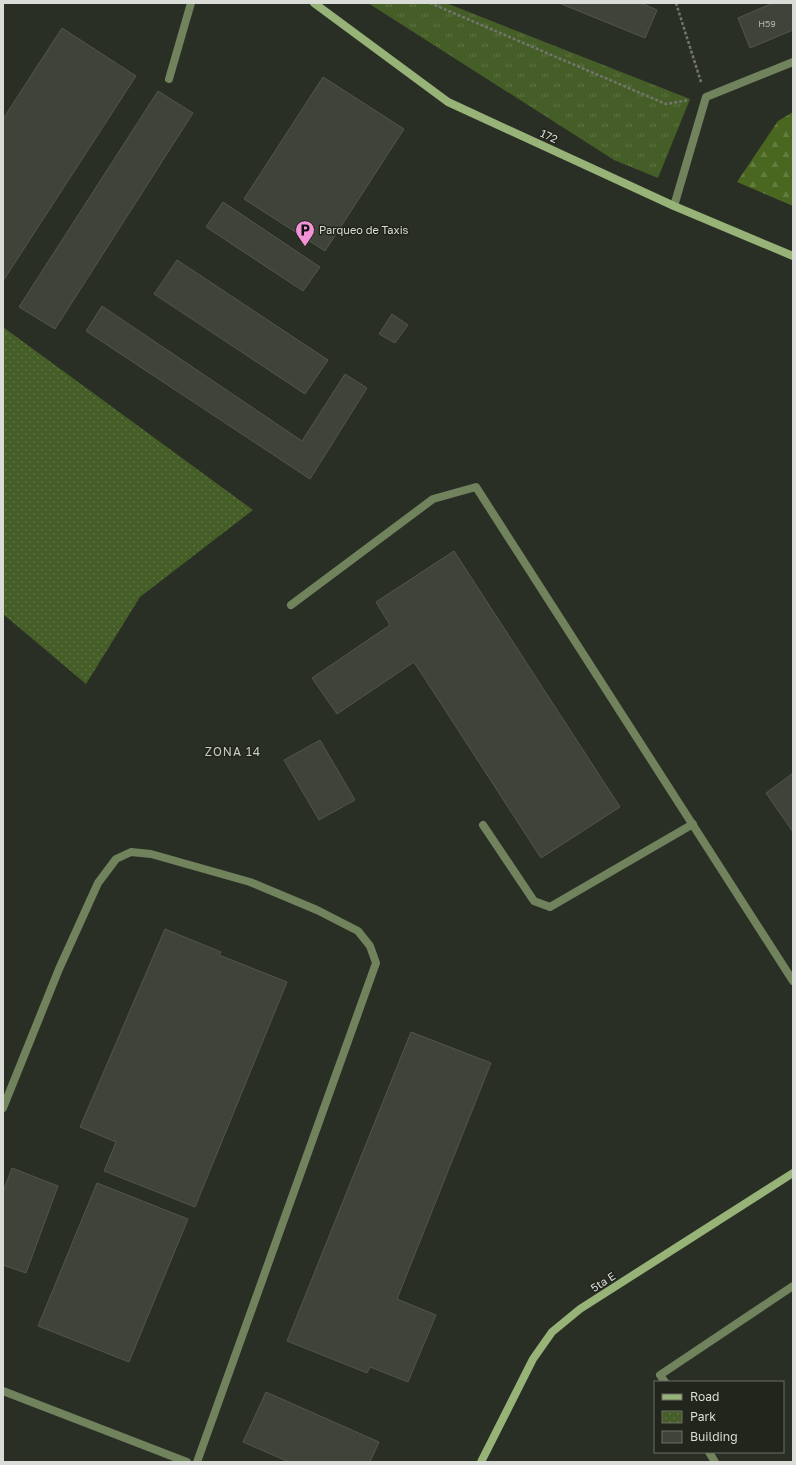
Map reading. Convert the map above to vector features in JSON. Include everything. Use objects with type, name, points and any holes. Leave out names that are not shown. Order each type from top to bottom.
[{"type":"street","name":"172","points":[[314,3],[448,102],[674,206],[793,256]]},
{"type":"street","name":"5ta E","points":[[480,1462],[533,1359],[552,1332],[580,1309],[793,1173]]},
{"type":"lane","points":[[170,79],[191,3]]},
{"type":"lane","points":[[674,206],[706,97],[793,62]]},
{"type":"lane","points":[[291,604],[433,499],[476,487],[793,981]]},
{"type":"lane","points":[[483,825],[534,901],[550,907],[693,824]]},
{"type":"lane","points":[[3,1108],[59,969],[98,882],[116,859],[130,852],[151,854],[250,882],[317,910],[358,931],[370,946],[376,963],[197,1462]]},
{"type":"lane","points":[[664,1381],[660,1375],[793,1286]]},
{"type":"lane","points":[[3,1391],[187,1462]]},
{"type":"lane","points":[[710,1453],[715,1462]]},
{"type":"path","points":[[430,3],[666,104],[706,97],[676,3]]},
{"type":"green space","points":[[368,3],[446,3],[690,99],[658,178],[614,160]]},
{"type":"green space","points":[[793,112],[793,206],[737,182],[778,121]]},
{"type":"green space","points":[[3,327],[253,510],[140,597],[86,684],[3,614]]},
{"type":"building","points":[[559,3],[641,3],[657,10],[645,38]]},
{"type":"building","points":[[773,3],[793,3],[793,30],[750,48],[738,18]]},
{"type":"building","points":[[62,28],[136,76],[3,281],[3,119]]},
{"type":"building","points":[[323,77],[404,129],[325,251],[244,199]]},
{"type":"building","points":[[158,91],[193,113],[55,329],[19,307]]},
{"type":"building","points":[[223,202],[320,267],[303,291],[206,227]]},
{"type":"building","points":[[177,260],[328,360],[305,394],[154,294]]},
{"type":"building","points":[[102,306],[302,441],[345,374],[367,388],[310,479],[86,331]]},
{"type":"building","points":[[392,314],[408,325],[395,343],[379,334]]},
{"type":"building","points":[[454,551],[620,807],[541,858],[414,662],[337,714],[312,678],[390,625],[376,602]]},
{"type":"building","points":[[320,740],[355,800],[319,820],[284,760]]},
{"type":"building","points":[[793,773],[793,832],[766,793]]},
{"type":"building","points":[[165,929],[221,952],[219,955],[287,982],[195,1207],[104,1171],[116,1142],[80,1127]]},
{"type":"building","points":[[411,1032],[491,1063],[397,1299],[436,1315],[408,1382],[370,1367],[367,1373],[287,1341]]},
{"type":"building","points":[[12,1168],[58,1186],[26,1273],[3,1265],[3,1192]]},
{"type":"building","points":[[97,1183],[188,1219],[129,1362],[38,1326]]},
{"type":"building","points":[[266,1392],[379,1442],[370,1462],[289,1462],[243,1442]]},
{"type":"place","name":"Parqueo de Taxis","points":[[305,247]]},
{"type":"district","name":"ZONA 14","points":[[233,752]]}]
